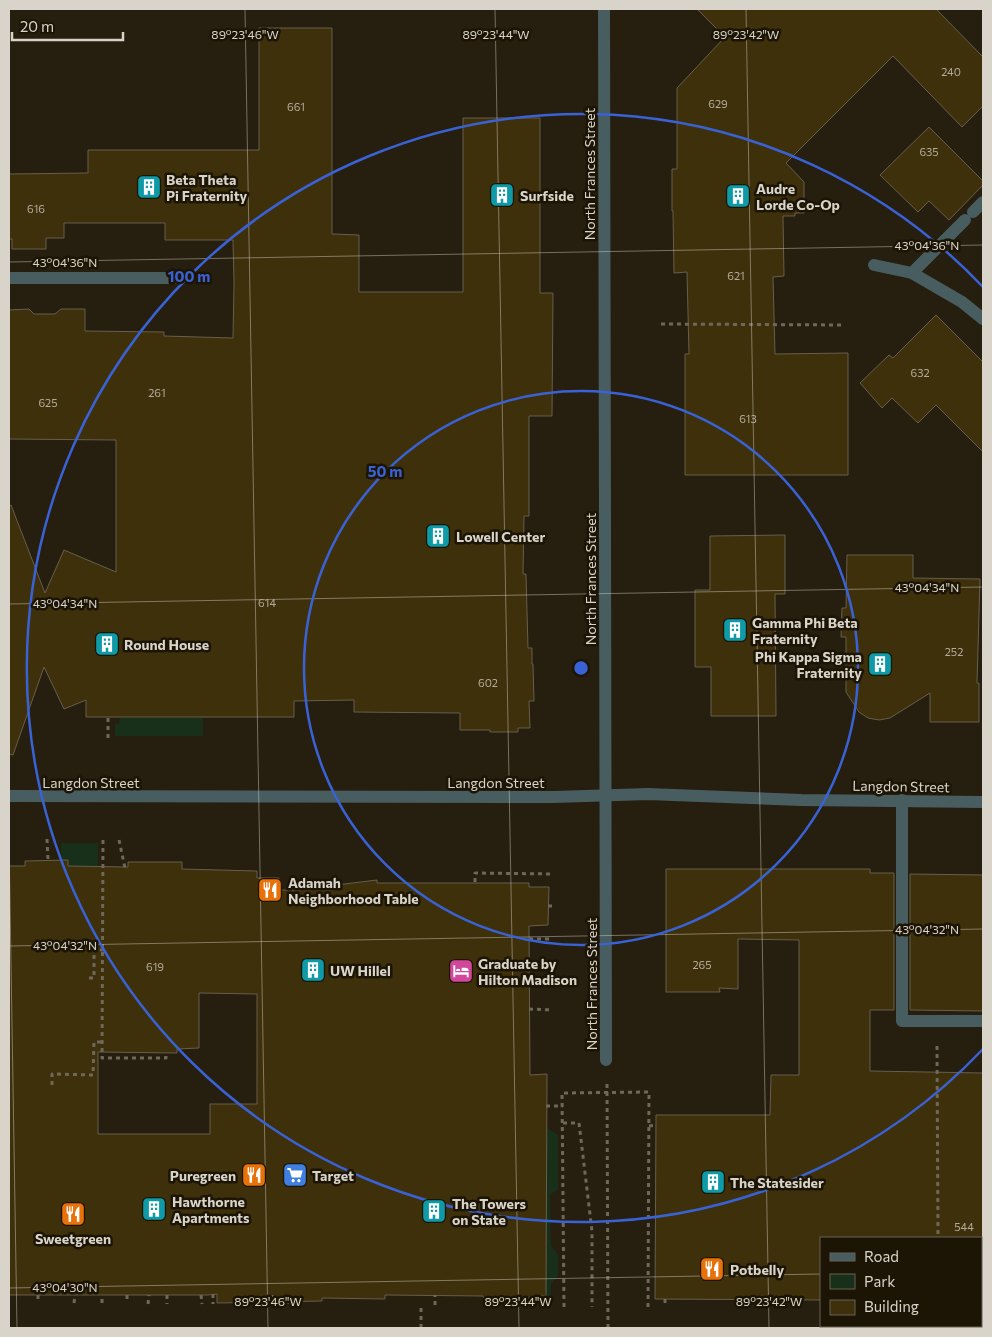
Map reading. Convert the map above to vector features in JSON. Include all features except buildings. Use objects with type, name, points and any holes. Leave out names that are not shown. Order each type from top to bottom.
[{"type":"street","name":"North Frances Street","points":[[604,9],[606,1060]]},
{"type":"street","points":[[912,274],[983,202]]},
{"type":"street","points":[[874,265],[912,274],[962,302],[983,319]]},
{"type":"street","points":[[9,278],[179,278]]},
{"type":"street","name":"Langdon Street","points":[[9,796],[544,797],[648,794],[800,800],[983,802]]},
{"type":"street","points":[[902,800],[902,1021],[983,1021]]},
{"type":"path","points":[[661,324],[844,324]]},
{"type":"path","points":[[108,718],[108,741]]},
{"type":"path","points":[[47,839],[48,860]]},
{"type":"path","points":[[103,840],[102,1058],[166,1058],[166,1053]]},
{"type":"path","points":[[119,840],[124,868]]},
{"type":"path","points":[[475,882],[475,873],[553,874]]},
{"type":"path","points":[[529,939],[553,939]]},
{"type":"path","points":[[89,978],[94,978],[94,949],[102,950]]},
{"type":"path","points":[[529,1010],[552,1010]]},
{"type":"path","points":[[938,1021],[938,1237]]},
{"type":"path","points":[[52,1086],[52,1074],[93,1075],[94,1042],[102,1042]]},
{"type":"path","name":"North Frances Street","points":[[606,1060],[608,1328]]},
{"type":"path","points":[[564,1307],[562,1093],[649,1092],[648,1307]]},
{"type":"path","points":[[546,1106],[563,1106]]},
{"type":"path","points":[[562,1123],[579,1123],[592,1230],[592,1307]]},
{"type":"path","points":[[649,1126],[656,1125]]},
{"type":"path","points":[[213,1294],[213,1304]]},
{"type":"path","points":[[38,1295],[38,1302]]},
{"type":"path","points":[[74,1303],[75,1295]]},
{"type":"path","points":[[102,1295],[102,1303]]},
{"type":"path","points":[[127,1295],[127,1303]]},
{"type":"path","points":[[148,1304],[149,1295]]},
{"type":"path","points":[[167,1295],[167,1304]]},
{"type":"path","points":[[202,1295],[202,1304]]},
{"type":"path","points":[[272,1295],[272,1304]]},
{"type":"path","points":[[435,1295],[435,1305]]},
{"type":"path","points":[[665,1299],[666,1307]]},
{"type":"path","points":[[421,1306],[421,1328]]},
{"type":"green space","points":[[120,718],[203,718],[203,736],[115,736],[115,724],[119,724]]},
{"type":"green space","points":[[61,843],[98,843],[98,898],[68,866],[68,861],[61,860]]},
{"type":"green space","points":[[546,1127],[558,1135],[558,1189],[550,1195],[551,1245],[558,1255],[558,1275],[551,1284],[551,1300],[544,1300]]},
{"type":"place","name":"Beta Theta Pi Fraternity","points":[[149,187]]},
{"type":"place","name":"Surfside","points":[[502,195]]},
{"type":"place","name":"Audre Lorde Co-Op","points":[[738,196]]},
{"type":"place","name":"Lowell Center","points":[[438,536]]},
{"type":"place","name":"Gamma Phi Beta Fraternity","points":[[735,630]]},
{"type":"place","name":"Round House","points":[[107,644]]},
{"type":"place","name":"Phi Kappa Sigma Fraternity","points":[[880,664]]},
{"type":"place","name":"Adamah Neighborhood Table","points":[[270,890]]},
{"type":"place","name":"UW Hillel","points":[[313,970]]},
{"type":"place","name":"Graduate by Hilton Madison","points":[[461,971]]},
{"type":"place","name":"Puregreen","points":[[254,1175]]},
{"type":"place","name":"Target","points":[[295,1175]]},
{"type":"place","name":"The Statesider","points":[[713,1182]]},
{"type":"place","name":"Hawthorne Apartments","points":[[154,1209]]},
{"type":"place","name":"The Towers on State","points":[[434,1211]]},
{"type":"place","name":"Sweetgreen","points":[[73,1214]]},
{"type":"place","name":"Potbelly","points":[[712,1269]]}]
